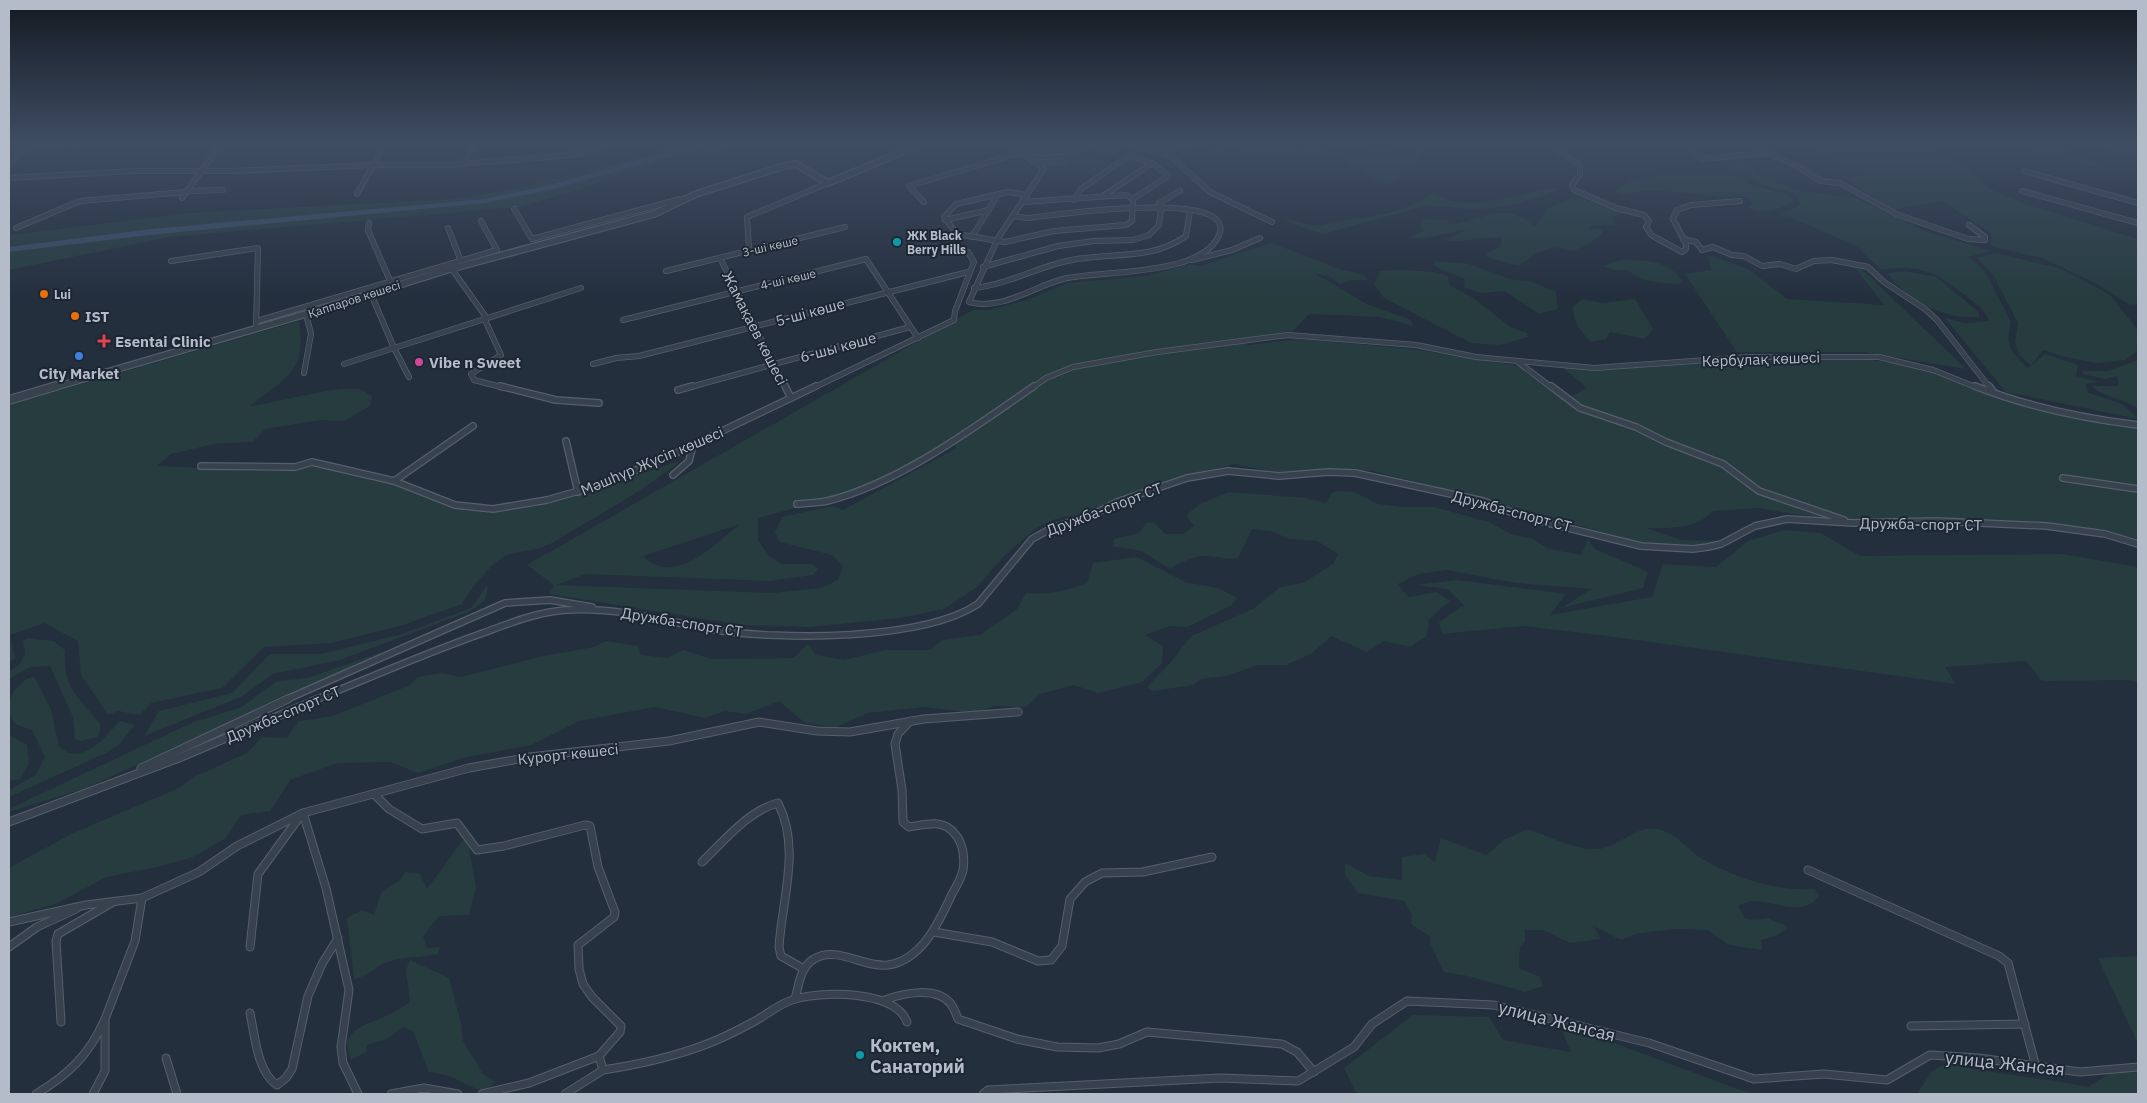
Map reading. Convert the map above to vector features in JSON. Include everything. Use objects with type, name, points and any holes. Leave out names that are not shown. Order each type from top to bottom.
[{"type":"street","points":[[16,228],[80,201],[145,195]]},
{"type":"street","name":"Қаппаров көшесі","points":[[514,209],[530,238],[538,238],[691,195]]},
{"type":"street","name":"Қаппаров көшесі","points":[[257,321],[636,219],[666,210],[693,195]]},
{"type":"street","points":[[749,250],[747,217],[798,195]]},
{"type":"street","points":[[918,195],[924,202]]},
{"type":"street","points":[[945,220],[944,217],[956,204],[992,195]]},
{"type":"street","points":[[972,237],[997,195]]},
{"type":"street","points":[[1026,195],[996,242],[969,302],[978,306],[990,305],[1046,284],[1080,275],[1139,272],[1216,255],[1260,238]]},
{"type":"street","points":[[1074,200],[1077,195]]},
{"type":"street","points":[[1022,202],[1120,195]]},
{"type":"street","points":[[1127,195],[1133,199]]},
{"type":"street","points":[[945,220],[957,234],[996,242],[1010,242],[1074,228],[1126,225],[1132,221],[1133,199],[1138,195]]},
{"type":"street","points":[[984,267],[1058,246],[1143,238],[1158,228],[1161,208],[1159,203],[1173,195]]},
{"type":"street","points":[[1217,195],[1272,222]]},
{"type":"street","points":[[1586,195],[1616,208],[1644,215],[1649,220],[1646,227],[1651,235],[1682,252],[1686,249],[1673,219],[1677,210],[1691,205],[1740,201]]},
{"type":"street","points":[[1863,195],[1896,214],[1968,239],[1985,240],[1986,237],[1969,225]]},
{"type":"street","points":[[2038,195],[2138,223]]},
{"type":"street","points":[[2111,195],[2138,203]]},
{"type":"street","points":[[1012,216],[1027,218],[1132,208],[1201,211],[1218,221],[1221,229],[1220,237],[1212,246],[1188,260]]},
{"type":"street","points":[[945,220],[989,210]]},
{"type":"street","points":[[973,291],[1055,264],[1093,256],[1133,256],[1163,250],[1178,243],[1186,236],[1190,210]]},
{"type":"street","points":[[632,213],[636,219]]},
{"type":"street","name":"Қаппаров көшесі","points":[[9,400],[306,314],[371,294],[391,284],[497,250],[481,221]]},
{"type":"street","points":[[370,222],[368,230],[391,284]]},
{"type":"street","points":[[448,228],[461,261],[454,272],[486,317],[484,320],[501,355],[471,374],[474,380],[556,400],[599,403]]},
{"type":"street","name":"3-ші көше","points":[[666,271],[845,228]]},
{"type":"street","points":[[538,238],[542,245]]},
{"type":"street","name":"Кербұлақ көшесі","points":[[1683,239],[1696,242],[1702,250],[1713,247],[1732,255],[1744,256],[1762,266],[1780,264],[1796,269],[1814,261],[1832,260],[1868,267],[1884,282],[1925,309],[1937,320],[1988,388],[1998,395]]},
{"type":"street","points":[[171,261],[258,248],[256,329]]},
{"type":"street","name":"Мәшhүр Жүсіп көшесі","points":[[201,466],[294,467],[312,462],[394,481],[455,505],[493,509],[578,492],[694,445],[954,320],[955,311],[968,272],[974,262],[968,252]]},
{"type":"street","name":"Жамақаев көшесі","points":[[720,258],[791,398]]},
{"type":"street","name":"4-ші көше","points":[[623,320],[866,259],[887,292]]},
{"type":"street","name":"5-ші көше","points":[[593,364],[616,358],[639,356],[968,272]]},
{"type":"street","points":[[344,364],[581,288]]},
{"type":"street","points":[[887,292],[918,338]]},
{"type":"street","points":[[371,294],[408,377]]},
{"type":"street","points":[[304,373],[312,334],[306,314]]},
{"type":"street","name":"6-шы көше","points":[[678,390],[910,327]]},
{"type":"street","name":"Кербұлақ көшесі","points":[[797,504],[827,501],[873,485],[951,443],[1046,378],[1073,367],[1157,352],[1288,334],[1416,345],[1476,357],[1594,368],[1750,357],[1879,357],[1933,370],[1998,395],[2077,417],[2138,425]]},
{"type":"street","points":[[1518,362],[1580,408],[1636,426],[1666,442],[1723,464],[1766,493],[1853,523]]},
{"type":"street","points":[[394,481],[473,426]]},
{"type":"street","points":[[566,441],[578,492]]},
{"type":"street","points":[[673,475],[689,461],[694,445]]},
{"type":"street","name":"Дружба-спорт СТ","points":[[9,822],[113,781],[179,758],[453,644],[534,615],[565,610],[599,609],[716,630],[753,634],[829,636],[871,633],[930,623],[954,616],[978,604],[1032,539],[1041,532],[1108,509],[1117,502],[1187,478],[1228,471],[1279,476],[1328,472],[1363,474],[1483,501],[1523,518],[1583,531],[1626,544],[1662,548],[1693,549],[1721,544],[1755,526],[1787,519],[1853,523],[1936,521],[2047,526],[2105,534],[2138,544]]},
{"type":"street","points":[[2063,478],[2138,489]]},
{"type":"street","points":[[113,781],[254,714],[505,603],[550,600],[599,609]]},
{"type":"street","name":"Курорт көшесі","points":[[9,922],[119,899],[142,898],[199,872],[237,846],[303,813],[469,768],[530,757],[669,741],[742,724],[759,722],[817,731],[850,732],[910,721],[1018,712]]},
{"type":"street","points":[[795,999],[804,969],[818,955],[826,954],[856,960],[872,966],[888,967],[912,954],[934,932],[961,878],[963,852],[958,839],[945,825],[909,827],[903,822],[902,790],[895,744],[898,734],[910,721]]},
{"type":"street","points":[[374,794],[389,809],[422,829],[457,823],[477,850],[504,846],[585,825],[590,826],[598,867],[615,912],[614,917],[578,945],[577,966],[584,986],[597,1003],[611,1013],[621,1026],[620,1032],[599,1056],[528,1083],[482,1094]]},
{"type":"street","points":[[702,862],[756,814],[772,803],[778,803],[786,822],[789,842],[789,868],[779,948],[781,956],[804,969]]},
{"type":"street","points":[[303,813],[338,938],[349,990],[341,1047],[343,1063],[358,1094]]},
{"type":"street","points":[[250,947],[258,874],[303,813]]},
{"type":"street","points":[[934,932],[992,942],[1038,961],[1052,960],[1062,946],[1070,899],[1078,888],[1090,879],[1102,873],[1142,872],[1212,857]]},
{"type":"street","points":[[1808,870],[1999,956],[2008,963],[2036,1067]]},
{"type":"street","points":[[36,1094],[70,1072],[88,1055],[105,1019],[135,941],[142,898]]},
{"type":"street","points":[[61,1022],[56,941],[58,934],[119,899]]},
{"type":"street","points":[[9,947],[37,927],[86,905]]},
{"type":"street","points":[[250,1014],[263,1067],[268,1079],[277,1085],[286,1080],[293,1068],[303,1013],[329,948],[338,938]]},
{"type":"street","points":[[565,1094],[603,1070],[626,1067],[694,1049],[752,1023],[795,999],[812,995],[885,1000],[908,993],[929,995],[946,1000],[952,1005],[958,1019],[1027,1042],[1054,1048],[1085,1050],[1121,1043],[1133,1036],[1146,1032],[1282,1044],[1297,1052],[1314,1072]]},
{"type":"street","points":[[885,1000],[904,1014],[907,1022]]},
{"type":"street","name":"улица Жансая","points":[[986,1092],[1220,1078],[1298,1081],[1354,1048],[1372,1024],[1407,1001],[1494,1005],[1649,1043],[1754,1079],[1824,1074],[1887,1080],[1930,1055],[1979,1058],[2080,1072],[2138,1067]]},
{"type":"street","points":[[93,1094],[105,1071],[105,1019]]},
{"type":"street","points":[[1911,1026],[2025,1024]]},
{"type":"street","points":[[599,1056],[603,1070]]},
{"type":"street","points":[[166,1058],[177,1094]]},
{"type":"street","points":[[391,1094],[406,1089],[433,1087],[458,1094]]},
{"type":"green space","points":[[475,195],[559,195],[519,207],[170,237],[9,270],[9,235],[190,213],[454,199]]},
{"type":"green space","points":[[1429,195],[1438,195],[1447,200],[1462,202],[1478,203],[1517,195],[1544,195],[1507,206],[1486,209],[1425,206],[1323,234],[1287,222],[1287,219],[1316,226],[1390,213],[1420,202]]},
{"type":"green space","points":[[1715,195],[1790,195],[1793,202],[1777,209],[1760,211],[1748,208],[1752,203],[1747,197]]},
{"type":"green space","points":[[1795,195],[1836,195],[1855,198],[1924,231],[1991,251],[1968,257],[1985,271],[2011,322],[2009,343],[2013,353],[2028,368],[2045,354],[2078,365],[2076,376],[2099,382],[2085,384],[2089,393],[2122,404],[2138,419],[2006,392],[1945,318],[1965,323],[1989,321],[1977,304],[1936,276],[1917,269],[1895,268],[1881,270],[1856,246],[1790,217],[1778,215],[1801,205]]},
{"type":"green space","points":[[1871,195],[2005,195],[2025,204],[2138,239],[2138,303],[2130,305],[2097,284],[2042,258],[1990,246],[1991,233],[1942,201],[1894,210]]},
{"type":"green space","points":[[1573,197],[1628,213],[1611,217],[1615,225],[1591,226],[1588,230],[1599,228],[1603,233],[1586,246],[1571,251],[1555,247],[1537,253],[1518,266],[1487,257],[1487,254],[1500,246],[1502,238],[1445,240],[1467,229],[1426,238],[1407,238],[1424,230],[1420,226],[1422,219],[1448,220],[1450,225],[1504,213],[1514,214],[1535,227],[1547,209]]},
{"type":"green space","points":[[1272,243],[1339,269],[1363,274],[1368,280],[1351,280],[1340,284],[1330,277],[1314,273],[1367,304],[1411,320],[1413,326],[1379,317],[1309,314],[1294,330],[1239,342],[1249,345],[1297,339],[1414,349],[1532,368],[1570,397],[1587,388],[1562,367],[1857,358],[1916,366],[1998,395],[2138,426],[2138,544],[2105,534],[2047,526],[1831,520],[1757,508],[1713,511],[1698,522],[1682,527],[1646,528],[1682,540],[1715,541],[1698,545],[1660,545],[1621,538],[1559,520],[1499,506],[1480,498],[1372,471],[1329,469],[1279,473],[1234,464],[1173,480],[1085,513],[1056,519],[1036,528],[1005,555],[977,587],[944,609],[900,618],[810,627],[742,625],[549,594],[554,585],[527,565],[973,310],[988,310],[1027,300],[1067,283],[1147,276],[1190,264],[1200,266]],"holes":[[[949,442],[957,448],[843,510],[832,506],[782,517],[775,532],[780,542],[832,555],[843,566],[838,580],[821,588],[772,593],[556,585],[586,574],[768,581],[813,575],[818,569],[813,564],[782,564],[769,556],[758,540],[758,518],[858,491]],[[740,524],[694,560],[681,565],[668,567],[655,565],[643,556]]]},
{"type":"green space","points":[[1995,253],[2059,268],[2109,294],[2138,330],[2138,350],[2125,360],[2096,363],[2065,357],[2043,350],[2031,365],[2019,355],[2015,342],[2018,323],[1992,273],[1977,258]]},
{"type":"green space","points":[[1708,255],[1748,269],[1787,299],[1884,305],[1853,265],[1867,274],[1966,369],[1864,352],[1737,352],[1685,274],[1711,270]]},
{"type":"green space","points":[[1621,260],[1655,262],[1669,268],[1683,281],[1680,284],[1652,282],[1639,278],[1628,270],[1614,270],[1603,266]]},
{"type":"green space","points":[[1436,261],[1469,264],[1510,279],[1533,282],[1556,292],[1558,309],[1539,314],[1505,291],[1480,293],[1464,287],[1465,279],[1438,268],[1434,265]]},
{"type":"green space","points":[[1380,271],[1434,272],[1448,276],[1449,285],[1475,299],[1510,327],[1527,333],[1528,337],[1500,345],[1471,343],[1384,298],[1374,285]]},
{"type":"green space","points":[[1905,271],[1936,277],[1979,312],[1979,317],[1952,315],[1927,307],[1906,292],[1887,273]]},
{"type":"green space","points":[[1582,299],[1602,303],[1635,299],[1653,329],[1644,339],[1610,332],[1606,339],[1591,342],[1574,318],[1573,307]]},
{"type":"green space","points":[[299,321],[300,352],[291,372],[283,381],[250,406],[325,391],[353,389],[363,391],[372,396],[370,406],[344,421],[321,420],[265,429],[252,442],[214,444],[171,454],[157,466],[274,471],[311,464],[394,482],[447,505],[464,509],[491,510],[571,496],[680,461],[634,494],[552,543],[541,548],[514,553],[502,558],[482,576],[462,604],[403,625],[331,643],[264,647],[222,688],[151,703],[139,715],[118,711],[108,715],[81,675],[78,641],[44,623],[10,635],[15,658],[9,662],[9,405]]},
{"type":"green space","points":[[2138,360],[2138,408],[2100,392],[2091,386],[2119,386],[2117,376],[2105,379],[2083,374],[2083,371],[2108,371]]},
{"type":"green space","points":[[1338,491],[1354,492],[1378,504],[1402,507],[1434,507],[1489,522],[1511,534],[1533,539],[1549,549],[1581,555],[1588,540],[1595,549],[1648,572],[1643,588],[1562,608],[1591,589],[1516,583],[1447,570],[1418,574],[1398,584],[1408,597],[1437,592],[1450,601],[1429,619],[1427,636],[1410,647],[1384,641],[1367,652],[1331,636],[1311,654],[1286,665],[1257,665],[1227,676],[1200,679],[1193,685],[1153,691],[1147,687],[1171,662],[1191,636],[1253,609],[1280,587],[1303,583],[1333,564],[1338,554],[1317,541],[1289,539],[1271,531],[1252,529],[1238,558],[1228,559],[1200,556],[1170,569],[1141,551],[1113,546],[1114,539],[1139,533],[1146,523],[1154,522],[1165,534],[1183,534],[1194,526],[1186,515],[1200,504],[1228,492],[1307,498],[1326,503],[1332,493]]},
{"type":"green space","points":[[1784,530],[1821,533],[1860,556],[2063,554],[2138,567],[2138,682],[2125,680],[2042,681],[2026,661],[1945,667],[1956,684],[1523,626],[1442,634],[1439,622],[1464,605],[1447,589],[1416,585],[1457,580],[1566,594],[1550,615],[1652,597],[1663,564],[1716,567],[1748,541]]},
{"type":"green space","points":[[1137,557],[1185,582],[1218,588],[1237,598],[1232,605],[1187,627],[1170,626],[1145,635],[1163,646],[1162,663],[1142,682],[1098,693],[1074,685],[1040,694],[1026,707],[995,706],[976,713],[924,707],[868,713],[836,727],[805,723],[779,701],[746,714],[724,711],[705,718],[655,707],[579,721],[531,745],[463,758],[418,773],[390,762],[337,763],[290,780],[270,811],[241,815],[226,838],[193,857],[158,867],[106,877],[56,904],[9,917],[9,868],[71,834],[179,788],[196,776],[247,753],[262,737],[287,738],[299,721],[333,716],[408,686],[418,677],[441,673],[461,677],[543,656],[594,647],[606,641],[638,646],[641,655],[668,658],[683,650],[712,659],[793,658],[808,644],[816,655],[844,660],[885,650],[930,650],[942,640],[980,635],[1017,609],[1026,593],[1049,593],[1079,586],[1087,583],[1093,563]]},
{"type":"green space","points":[[487,585],[487,595],[483,602],[468,612],[340,660],[273,674],[241,697],[144,736],[159,711],[232,693],[270,654],[322,654],[402,634],[471,608]]},
{"type":"green space","points":[[27,638],[53,641],[65,650],[65,664],[69,684],[101,725],[98,737],[81,741],[75,739],[73,717],[50,666],[30,667],[9,679],[9,672],[20,664],[25,654],[23,641]]},
{"type":"green space","points":[[387,650],[86,788],[9,812],[9,809],[191,723],[242,707],[277,681],[308,678]]},
{"type":"green space","points":[[34,676],[51,710],[59,746],[68,752],[76,754],[84,752],[98,744],[119,721],[135,725],[118,745],[106,753],[9,797],[9,790],[36,775],[45,757],[32,730],[15,723],[10,715],[9,708],[12,694],[22,683]]},
{"type":"green space","points":[[9,735],[27,745],[29,763],[20,779],[9,781]]},
{"type":"green space","points":[[1653,828],[1667,832],[1693,853],[1730,873],[1771,886],[1814,889],[1820,895],[1813,902],[1805,906],[1789,907],[1753,901],[1738,906],[1745,918],[1754,920],[1768,918],[1788,927],[1776,936],[1761,940],[1762,950],[1729,945],[1708,930],[1677,929],[1639,933],[1621,940],[1593,926],[1601,939],[1570,943],[1543,930],[1525,930],[1525,942],[1520,946],[1519,968],[1540,977],[1543,986],[1525,992],[1468,976],[1444,972],[1430,943],[1431,937],[1411,924],[1412,915],[1404,901],[1358,893],[1345,875],[1345,863],[1369,876],[1402,880],[1402,857],[1424,854],[1435,862],[1441,838],[1486,855],[1504,840],[1527,829],[1570,845],[1597,849],[1605,848],[1644,829]]},
{"type":"green space","points":[[463,840],[468,842],[476,887],[469,915],[439,916],[423,936],[427,948],[440,947],[438,954],[394,960],[354,979],[347,918],[362,910],[374,915],[381,893],[400,880],[405,872],[419,873],[427,889]]},
{"type":"green space","points":[[2138,956],[2138,1044],[2098,958]]},
{"type":"green space","points":[[410,960],[449,978],[461,1023],[463,1041],[483,1074],[496,1082],[487,1089],[477,1089],[449,1076],[429,1072],[413,1031],[403,1027],[387,1039],[367,1045],[366,1052],[351,1060],[348,1041],[357,1029],[393,1013],[410,1002],[406,970]]},
{"type":"green space","points":[[1413,1015],[1489,1017],[1503,1040],[1571,1052],[1562,1031],[1579,1030],[1743,1091],[1765,1094],[1357,1094],[1344,1068]]},
{"type":"green space","points":[[1947,1063],[2088,1087],[2110,1073],[2138,1072],[2138,1094],[1917,1094],[1932,1071]]},
{"type":"waterway","points":[[9,250],[150,232],[485,201],[511,195]]},
{"type":"place","name":"ЖК Black Berry Hills","points":[[897,242]]},
{"type":"place","name":"Lui","points":[[44,294]]},
{"type":"place","name":"IST","points":[[75,316]]},
{"type":"place","name":"Esentai Clinic","points":[[104,341]]},
{"type":"place","name":"City Market","points":[[79,356]]},
{"type":"place","name":"Vibe n Sweet","points":[[419,362]]},
{"type":"place","name":"Коктем, Санаторий","points":[[860,1055]]}]
